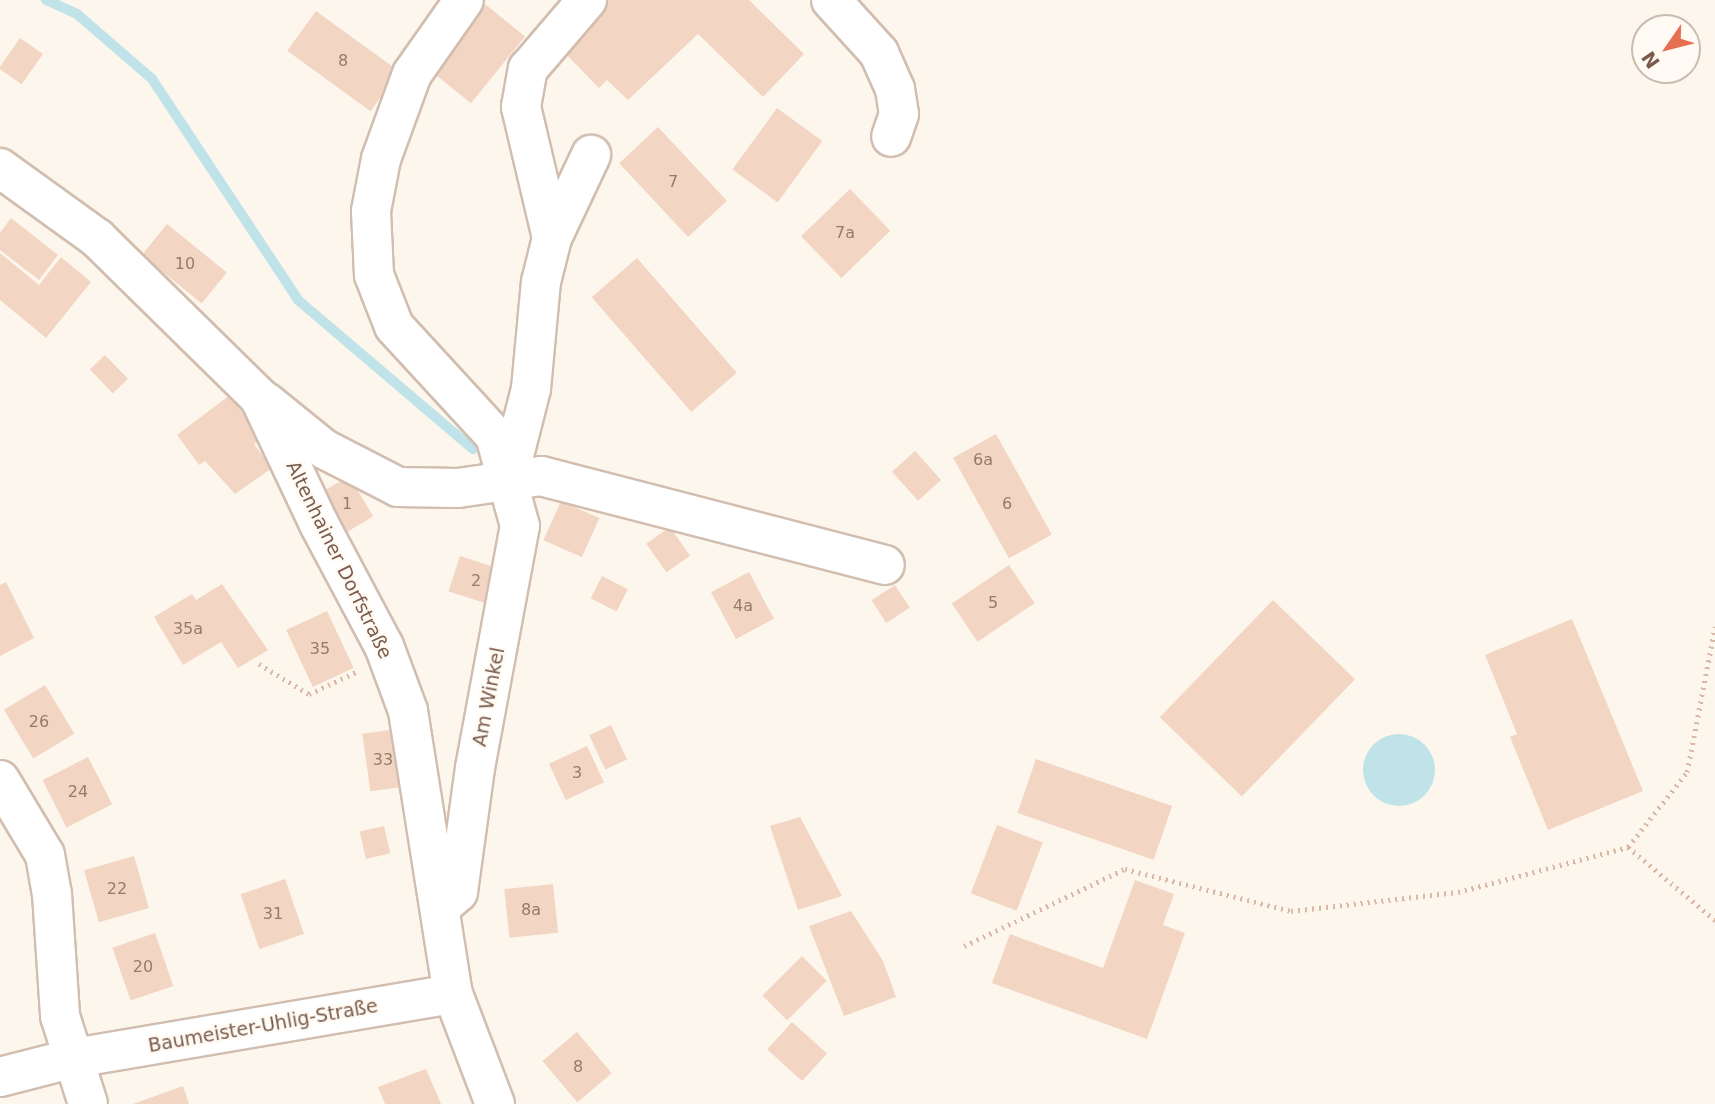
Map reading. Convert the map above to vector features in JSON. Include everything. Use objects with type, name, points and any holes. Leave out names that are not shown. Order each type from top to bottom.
[{"type":"street","name":"Am Winkel","points":[[440,907],[453,901],[458,892],[475,768],[516,566],[520,526],[495,436],[394,326],[374,275],[371,211],[385,146],[412,74],[464,0]]},
{"type":"street","points":[[552,238],[521,107],[527,68],[587,0]]},
{"type":"street","points":[[831,0],[879,53],[895,89],[899,114],[891,136]]},
{"type":"street","points":[[508,479],[531,389],[541,282],[552,238],[591,155]]},
{"type":"street","name":"Altenhainer Dorfstraße","points":[[0,168],[97,238],[259,397],[388,656],[408,711],[453,994],[495,1104]]},
{"type":"street","points":[[259,397],[324,449],[398,487],[458,488],[541,475],[885,565]]},
{"type":"street","points":[[0,780],[45,855],[52,894],[60,1016],[88,1104]]},
{"type":"street","name":"Baumeister-Uhlig-Straße","points":[[0,1077],[74,1058],[453,994]]},
{"type":"path","points":[[964,946],[1125,869],[1291,911],[1458,892],[1628,847],[1687,772],[1715,627]]},
{"type":"path","points":[[259,664],[309,694],[388,656]]},
{"type":"path","points":[[1628,847],[1715,920]]},
{"type":"water","points":[[1399,734],[1419,740],[1429,750],[1435,770],[1429,790],[1419,800],[1399,806],[1379,800],[1369,790],[1363,770],[1369,750],[1379,740]]},
{"type":"building","points":[[480,0],[525,37],[471,103],[426,67]]},
{"type":"building","points":[[605,0],[749,0],[804,54],[763,97],[698,34],[628,100],[607,80],[599,88],[558,46]]},
{"type":"building","points":[[316,11],[399,72],[371,111],[287,51]]},
{"type":"building","points":[[20,38],[43,54],[22,84],[0,69]]},
{"type":"building","points":[[777,108],[822,141],[778,202],[732,169]]},
{"type":"building","points":[[658,127],[727,201],[688,237],[619,163]]},
{"type":"building","points":[[850,189],[890,231],[841,278],[801,236]]},
{"type":"building","points":[[11,218],[58,255],[39,280],[0,250],[0,233]]},
{"type":"building","points":[[167,224],[227,272],[202,304],[142,255]]},
{"type":"building","points":[[0,253],[39,285],[61,257],[91,282],[46,338],[0,300]]},
{"type":"building","points":[[637,258],[737,373],[691,412],[592,297]]},
{"type":"building","points":[[105,355],[128,379],[113,393],[90,370]]},
{"type":"building","points":[[230,395],[261,439],[254,444],[272,468],[235,494],[205,461],[199,465],[177,435]]},
{"type":"building","points":[[996,434],[1052,535],[1009,558],[953,458]]},
{"type":"building","points":[[915,451],[941,480],[918,501],[892,472]]},
{"type":"building","points":[[349,476],[373,516],[346,533],[322,492]]},
{"type":"building","points":[[561,501],[599,518],[582,557],[544,540]]},
{"type":"building","points":[[670,527],[690,556],[666,572],[646,544]]},
{"type":"building","points":[[460,556],[504,570],[492,605],[449,591]]},
{"type":"building","points":[[1009,565],[1035,603],[978,642],[952,604]]},
{"type":"building","points":[[749,572],[774,619],[736,639],[711,592]]},
{"type":"building","points":[[602,576],[628,589],[616,611],[591,598]]},
{"type":"building","points":[[6,582],[34,638],[0,656],[0,585]]},
{"type":"building","points":[[222,584],[268,650],[238,668],[221,642],[183,665],[154,617],[192,594],[196,600]]},
{"type":"building","points":[[895,585],[910,608],[886,623],[872,600]]},
{"type":"building","points":[[1273,600],[1355,679],[1242,796],[1160,717]]},
{"type":"building","points":[[327,611],[354,668],[313,687],[286,630]]},
{"type":"building","points":[[1572,619],[1643,791],[1548,830],[1510,737],[1517,734],[1485,655]]},
{"type":"building","points":[[45,685],[74,734],[33,759],[4,710]]},
{"type":"building","points":[[611,725],[627,759],[605,770],[589,735]]},
{"type":"building","points":[[397,729],[405,786],[370,791],[362,734]]},
{"type":"building","points":[[587,746],[604,782],[566,800],[549,764]]},
{"type":"building","points":[[88,757],[112,804],[67,827],[43,780]]},
{"type":"building","points":[[1036,759],[1172,806],[1154,860],[1017,813]]},
{"type":"building","points":[[800,817],[842,896],[798,910],[770,826]]},
{"type":"building","points":[[997,825],[1043,843],[1017,911],[971,893]]},
{"type":"building","points":[[384,826],[390,853],[366,859],[360,832]]},
{"type":"building","points":[[134,856],[149,908],[99,922],[84,870]]},
{"type":"building","points":[[285,879],[304,934],[259,949],[241,894]]},
{"type":"building","points":[[1135,880],[1174,894],[1163,925],[1185,933],[1147,1039],[992,983],[1010,934],[1103,968]]},
{"type":"building","points":[[553,884],[558,933],[509,938],[504,889]]},
{"type":"building","points":[[851,911],[883,961],[896,997],[844,1016],[809,926]]},
{"type":"building","points":[[155,933],[173,986],[131,1001],[112,948]]},
{"type":"building","points":[[802,956],[827,981],[787,1020],[762,996]]},
{"type":"building","points":[[792,1022],[827,1053],[802,1081],[767,1049]]},
{"type":"building","points":[[577,1032],[612,1073],[577,1102],[543,1061]]},
{"type":"building","points":[[426,1069],[441,1104],[385,1104],[378,1087]]},
{"type":"building","points":[[183,1086],[189,1104],[133,1104]]},
{"type":"waterway","points":[[46,0],[77,14],[152,79],[298,300],[473,449]]}]
